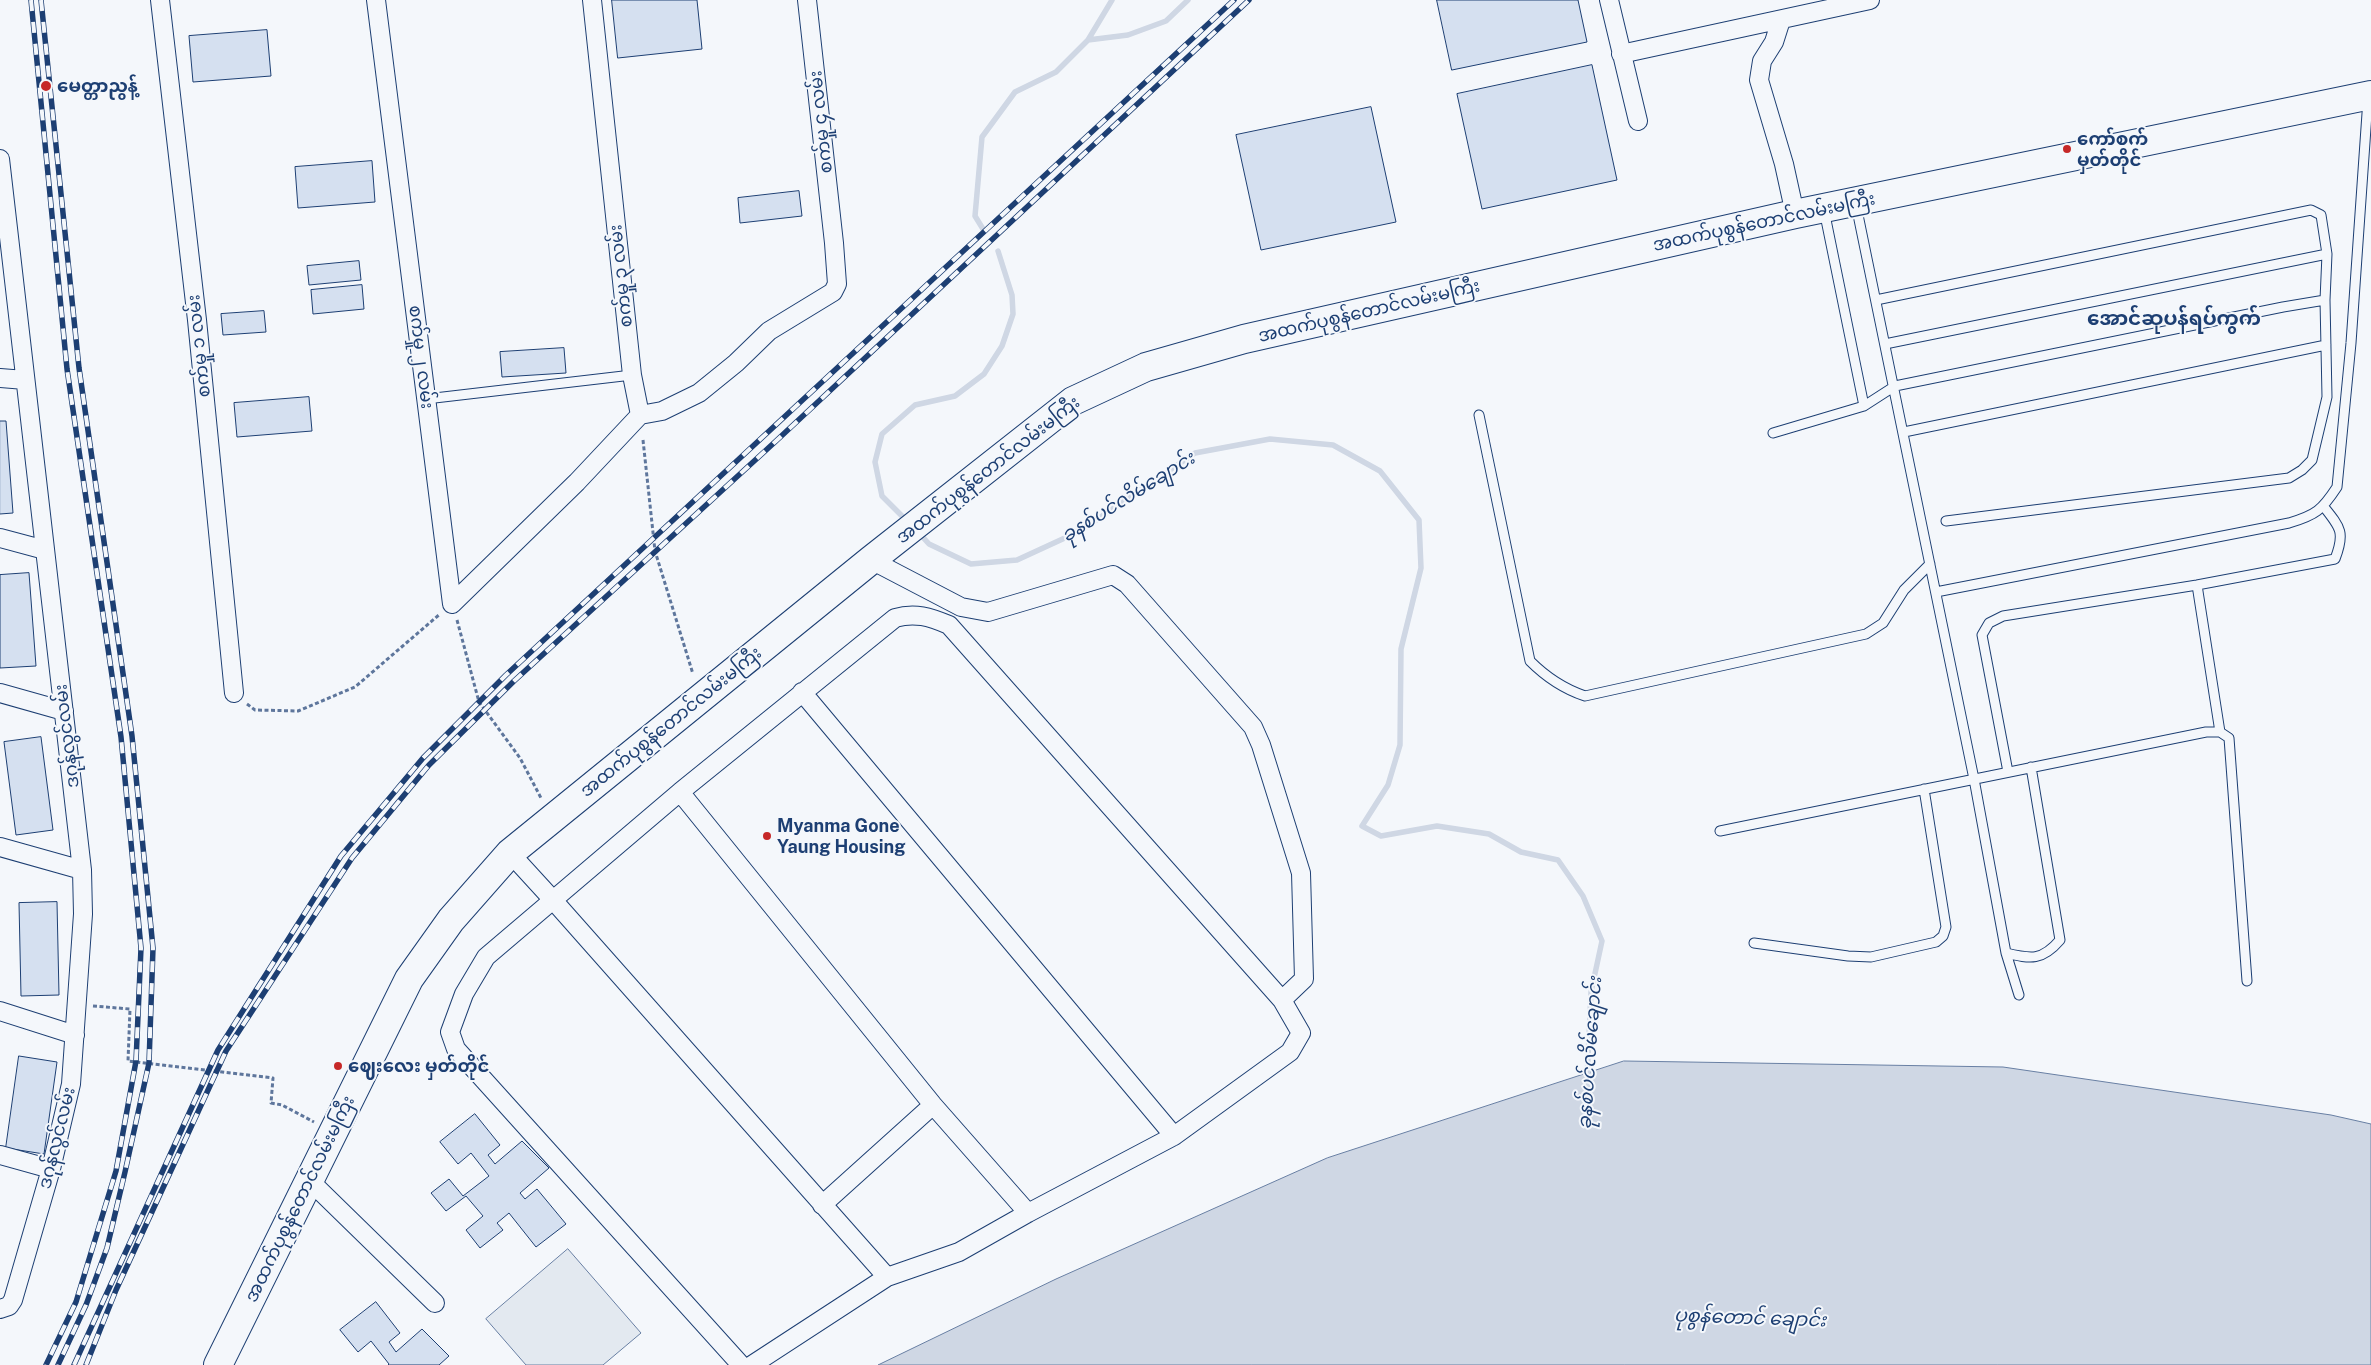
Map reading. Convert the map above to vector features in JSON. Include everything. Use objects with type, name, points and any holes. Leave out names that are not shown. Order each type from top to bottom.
[{"type":"main road","name":"အထက်ပုစွန်တောင်လမ်းမကြီး","points":[[218,1365],[409,979],[451,920],[510,853],[870,560],[1073,401],[1146,367],[1244,339],[1794,214],[2370,95]]},
{"type":"street","name":"စက်မှု ၁ လမ်း","points":[[160,0],[197,320],[234,693]]},
{"type":"street","name":"စက်မှု ၂ လမ်း","points":[[376,0],[452,604]]},
{"type":"street","name":"စက်မှု ၃ လမ်း","points":[[592,0],[632,374],[640,415]]},
{"type":"street","name":"စက်မှု ၄ လမ်း","points":[[640,415],[662,411],[699,393],[736,363],[769,330],[828,297],[837,284],[807,0]]},
{"type":"street","points":[[1609,0],[1638,121]]},
{"type":"street","points":[[1621,54],[1870,0]]},
{"type":"street","points":[[1781,20],[1774,42],[1760,67],[1759,80],[1784,164],[1794,214]]},
{"type":"street","name":"ဒဂုန်လွင်လမ်း","points":[[0,159],[3,218],[25,380],[82,870],[83,914],[71,1084],[51,1170],[13,1300],[5,1308]]},
{"type":"street","points":[[0,378],[25,380]]},
{"type":"street","points":[[452,604],[577,482],[640,415]]},
{"type":"street","points":[[0,538],[45,550]]},
{"type":"street","points":[[870,560],[961,607],[988,612],[1113,575],[1127,584],[1253,727],[1261,745],[1301,872],[1304,979],[1282,1000]]},
{"type":"street","points":[[741,1365],[456,1049],[450,1032],[464,994],[486,957],[680,792],[895,618],[908,614],[918,615],[949,625],[1282,1000],[1301,1033],[1290,1052],[1174,1136],[1028,1213],[959,1252],[887,1277],[752,1365]]},
{"type":"street","points":[[802,692],[1174,1136]]},
{"type":"street","points":[[0,693],[64,711]]},
{"type":"street","points":[[680,792],[933,1105],[1028,1213]]},
{"type":"street","points":[[0,847],[82,870]]},
{"type":"street","points":[[510,853],[887,1277]]},
{"type":"street","points":[[0,1011],[75,1035]]},
{"type":"street","points":[[822,1205],[933,1105]]},
{"type":"street","points":[[0,1154],[51,1170]]},
{"type":"street","points":[[308,1180],[435,1303]]},
{"type":"lane","points":[[1936,592],[2289,523],[2311,517],[2324,507],[2337,487],[2351,343],[2370,95]]},
{"type":"lane","points":[[1856,202],[1974,779],[2006,953],[2019,996]]},
{"type":"lane","points":[[1824,209],[1864,406]]},
{"type":"lane","points":[[1876,300],[2311,210],[2321,214],[2324,222],[2327,254],[2325,300],[2327,397],[2312,460],[2302,470],[2289,478],[1946,521]]},
{"type":"lane","points":[[1885,344],[2327,254]]},
{"type":"lane","points":[[1772,433],[1864,406],[1895,386],[2283,306],[2325,300]]},
{"type":"lane","points":[[1904,432],[2326,345]]},
{"type":"lane","points":[[426,399],[632,374]]},
{"type":"lane","points":[[1479,415],[1530,661],[1542,673],[1568,691],[1585,696],[1866,634],[1883,623],[1904,590],[1930,564]]},
{"type":"lane","points":[[2008,772],[1982,635],[1989,622],[2003,616],[2197,585],[2335,559],[2342,541],[2340,525],[2324,507]]},
{"type":"lane","points":[[2197,585],[2220,732]]},
{"type":"lane","points":[[1720,831],[2206,732],[2220,732],[2229,738],[2247,981]]},
{"type":"lane","points":[[2006,953],[2024,958],[2036,957],[2047,954],[2060,940],[2031,767]]},
{"type":"lane","points":[[1754,943],[1848,956],[1871,957],[1936,942],[1943,936],[1946,926],[1924,790]]},
{"type":"path","points":[[640,415],[655,551],[701,699]]},
{"type":"path","points":[[234,693],[255,710],[298,710],[355,687],[452,604],[479,702],[520,758],[552,818]]},
{"type":"path","points":[[77,1004],[130,1009],[128,1062],[273,1078],[271,1103],[282,1105],[332,1132]]},
{"type":"shaded area","points":[[568,1249],[641,1333],[603,1365],[526,1365],[486,1319]]},
{"type":"water","name":"ပုစွန်တောင် ချောင်း","points":[[1624,1061],[2003,1067],[2331,1115],[2371,1124],[2371,1365],[878,1365],[1056,1279],[1327,1158]]},
{"type":"building","points":[[612,0],[697,0],[702,49],[618,58]]},
{"type":"building","points":[[1437,0],[1578,0],[1587,42],[1452,70]]},
{"type":"building","points":[[267,30],[271,76],[193,82],[189,36]]},
{"type":"building","points":[[1592,65],[1617,180],[1482,209],[1457,94]]},
{"type":"building","points":[[1371,107],[1396,222],[1261,250],[1236,135]]},
{"type":"building","points":[[372,161],[375,202],[298,208],[295,167]]},
{"type":"building","points":[[799,191],[802,216],[740,223],[738,198]]},
{"type":"building","points":[[359,261],[361,280],[309,285],[307,266]]},
{"type":"building","points":[[362,285],[364,309],[313,314],[311,290]]},
{"type":"building","points":[[264,311],[266,332],[223,335],[221,314]]},
{"type":"building","points":[[564,348],[566,373],[502,377],[500,352]]},
{"type":"building","points":[[309,397],[312,431],[237,437],[234,403]]},
{"type":"building","points":[[0,421],[6,421],[13,513],[0,514]]},
{"type":"building","points":[[29,573],[36,666],[0,668],[0,575]]},
{"type":"building","points":[[41,737],[53,830],[16,835],[4,742]]},
{"type":"building","points":[[57,902],[59,995],[21,996],[19,903]]},
{"type":"building","points":[[19,1056],[57,1062],[44,1154],[6,1148]]},
{"type":"building","points":[[475,1114],[500,1145],[488,1155],[495,1164],[522,1141],[549,1168],[520,1193],[525,1199],[537,1189],[566,1224],[536,1247],[509,1213],[497,1223],[503,1230],[480,1248],[466,1230],[483,1216],[466,1196],[446,1211],[431,1193],[449,1179],[463,1196],[489,1176],[471,1153],[458,1164],[440,1142]]},
{"type":"building","points":[[376,1302],[400,1333],[389,1342],[396,1352],[422,1329],[449,1356],[439,1365],[388,1365],[371,1341],[358,1352],[340,1330]]},
{"type":"waterway","name":"ခုနစ်ပင်လိမ်ချောင်း","points":[[983,229],[975,216],[982,137],[1015,92],[1056,72],[1088,40],[1112,0]]},
{"type":"waterway","points":[[1088,40],[1128,35],[1166,21],[1188,0]]},
{"type":"waterway","name":"ခုနစ်ပင်လိမ်ချောင်း","points":[[907,521],[882,496],[875,462],[882,434],[915,405],[955,396],[984,374],[1002,346],[1013,314],[1012,295],[998,251]]},
{"type":"waterway","name":"ခုနစ်ပင်လိမ်ချောင်း","points":[[919,533],[929,544],[971,564],[1017,560],[1080,531],[1195,453],[1270,439],[1333,445],[1380,471],[1419,520],[1421,568],[1401,649],[1400,745],[1388,785],[1362,826],[1381,836],[1437,826],[1489,834],[1521,852],[1558,860],[1583,896],[1602,941],[1591,992],[1587,1080]]},
{"type":"railway","points":[[31,0],[67,369],[121,737],[141,948],[136,1061],[116,1171],[76,1302],[46,1365]]},
{"type":"railway","points":[[41,0],[79,368],[132,736],[153,948],[149,1063],[125,1172],[107,1248],[86,1305],[58,1365]]},
{"type":"railway","points":[[74,1365],[218,1050],[341,856],[423,758],[506,675],[1234,0]]},
{"type":"railway","points":[[86,1365],[116,1290],[226,1051],[352,858],[429,765],[514,681],[776,441],[1249,0]]},
{"type":"place","name":"မေတ္တာညွန့်","points":[[46,86]]},
{"type":"place","name":"ကော်စက် မှတ်တိုင်","points":[[2067,149]]},
{"type":"place","name":"Myanma Gone Yaung Housing","points":[[767,836]]},
{"type":"place","name":"ဈေးလေး မှတ်တိုင်","points":[[338,1066]]},
{"type":"district","name":"အောင်ဆုပန်ရပ်ကွက်","points":[[2174,319]]}]
